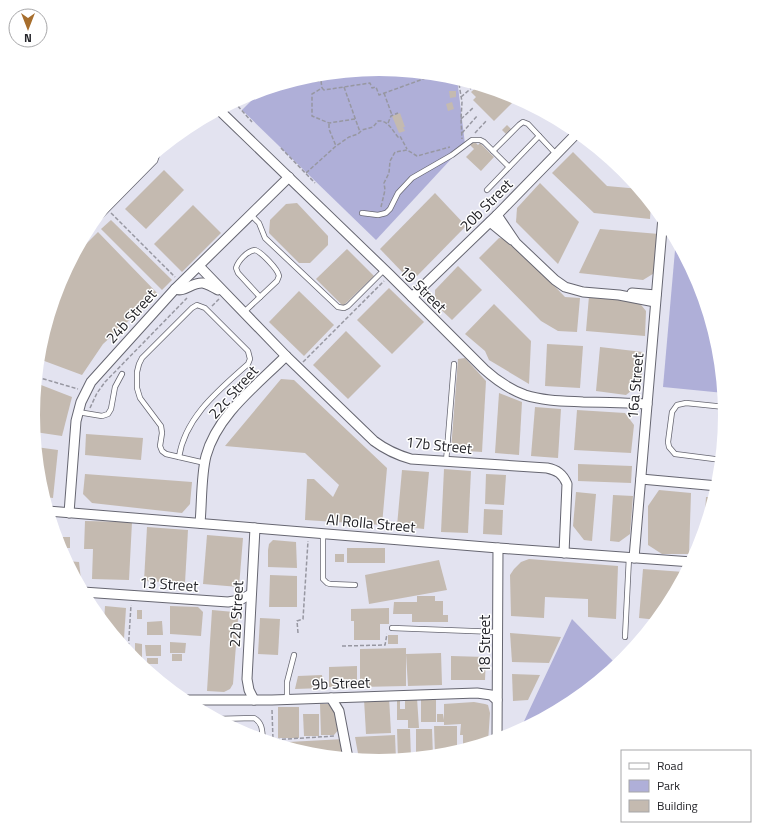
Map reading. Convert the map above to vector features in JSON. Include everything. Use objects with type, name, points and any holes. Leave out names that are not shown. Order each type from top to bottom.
[{"type":"street","name":"19 Street","points":[[223,114],[387,272],[496,380],[526,395],[541,399],[647,404]]},
{"type":"street","name":"20b Street","points":[[412,297],[490,222],[573,137]]},
{"type":"street","name":"24b Street","points":[[69,513],[75,430],[78,412],[85,392],[98,374],[178,286],[289,177]]},
{"type":"street","points":[[497,215],[516,243]]},
{"type":"street","points":[[490,222],[516,243],[555,280],[565,287],[583,292],[634,299],[656,298]]},
{"type":"street","name":"16a Street","points":[[631,557],[641,478],[662,226]]},
{"type":"street","name":"17b Street","points":[[199,266],[221,296]]},
{"type":"street","name":"17b Street","points":[[178,286],[182,290],[194,284],[201,283],[208,285],[243,313],[374,441],[392,452],[411,459],[547,468],[562,474],[567,484],[564,553]]},
{"type":"street","name":"22c Street","points":[[200,523],[205,463],[212,440],[235,406],[286,356]]},
{"type":"street","points":[[641,478],[711,485]]},
{"type":"street","name":"Al Rolla Street","points":[[54,512],[498,548],[686,561]]},
{"type":"street","name":"22b Street","points":[[254,700],[249,690],[247,679],[255,528]]},
{"type":"street","name":"18 Street","points":[[497,733],[498,548]]},
{"type":"street","name":"13 Street","points":[[90,593],[228,602],[240,600],[251,594]]},
{"type":"street","name":"9b Street","points":[[196,700],[272,700],[477,693],[491,695],[497,700]]},
{"type":"street","points":[[331,698],[339,711],[347,753]]},
{"type":"lane","points":[[493,151],[523,122],[528,124],[556,154]]},
{"type":"lane","points":[[487,190],[539,136]]},
{"type":"lane","points":[[362,213],[386,213],[390,209],[398,193],[412,178],[452,155],[472,140],[480,140],[509,167]]},
{"type":"lane","points":[[110,207],[155,161]]},
{"type":"lane","points":[[251,215],[259,223],[265,238],[338,307],[344,308],[348,306],[387,272]]},
{"type":"lane","points":[[243,313],[260,297],[277,281],[279,276],[277,271],[259,252],[254,250],[250,251],[236,268],[238,273],[260,297]]},
{"type":"lane","points":[[179,457],[183,437],[193,420],[223,387],[248,364],[250,359],[248,352],[208,311],[200,305],[192,308],[142,358],[138,368],[137,388],[140,398],[161,426],[160,449],[164,453],[179,457],[205,463]]},
{"type":"lane","points":[[446,462],[454,364]]},
{"type":"lane","points":[[78,412],[105,416],[110,412],[113,394],[122,374]]},
{"type":"lane","points":[[716,459],[675,454],[668,447],[668,442],[672,412],[677,405],[686,403],[719,406]]},
{"type":"lane","points":[[323,534],[323,579],[330,584],[355,584]]},
{"type":"lane","points":[[625,638],[631,557]]},
{"type":"lane","points":[[392,628],[498,632]]},
{"type":"lane","points":[[287,699],[287,682],[294,656]]},
{"type":"lane","points":[[228,719],[254,718],[258,720],[262,726],[263,734]]},
{"type":"path","points":[[356,119],[329,124],[312,116],[312,92],[322,88],[324,90],[348,85],[370,83],[372,88],[376,87],[379,95],[426,78]]},
{"type":"path","points":[[313,82],[321,82],[322,88]]},
{"type":"path","points":[[459,85],[462,105],[460,119],[462,141]]},
{"type":"path","points":[[344,87],[360,132]]},
{"type":"path","points":[[461,97],[471,88]]},
{"type":"path","points":[[384,93],[392,115]]},
{"type":"path","points":[[238,107],[252,122]]},
{"type":"path","points":[[460,119],[474,107]]},
{"type":"path","points":[[388,123],[392,115],[398,113]]},
{"type":"path","points":[[462,133],[478,115]]},
{"type":"path","points":[[472,140],[472,136],[487,120]]},
{"type":"path","points":[[306,173],[336,146],[349,137],[358,134],[363,129],[373,127],[378,121],[388,123],[398,137],[400,136],[408,150],[418,156],[457,146]]},
{"type":"path","points":[[329,124],[329,129],[336,146]]},
{"type":"path","points":[[281,148],[315,182]]},
{"type":"path","points":[[375,208],[381,208],[385,190],[384,183],[388,173],[390,161],[394,153],[397,151],[408,150]]},
{"type":"path","points":[[108,210],[178,286]]},
{"type":"path","points":[[298,367],[387,272]]},
{"type":"path","points":[[88,414],[97,393],[105,382],[188,296]]},
{"type":"path","points":[[214,296],[221,296]]},
{"type":"path","points":[[208,311],[221,296]]},
{"type":"path","points":[[42,379],[85,392]]},
{"type":"path","points":[[298,633],[297,621],[303,619],[309,532]]},
{"type":"path","points":[[129,644],[131,596]]},
{"type":"path","points":[[342,646],[385,645],[386,635],[392,628]]},
{"type":"path","points":[[272,700],[273,737]]},
{"type":"path","points":[[281,739],[344,735]]},
{"type":"green space","points":[[357,76],[402,76],[424,78],[458,85],[465,144],[376,240],[242,110],[252,100],[270,94],[292,87],[335,78]]},
{"type":"green space","points":[[675,248],[701,306],[712,349],[718,392],[663,387]]},
{"type":"green space","points":[[572,619],[613,661],[568,697],[524,722]]},
{"type":"building","points":[[474,89],[512,103],[494,121],[473,100],[476,97],[471,92]]},
{"type":"building","points":[[449,91],[456,91],[456,97],[450,98]]},
{"type":"building","points":[[452,102],[454,109],[448,111],[446,104]]},
{"type":"building","points":[[400,113],[405,131],[399,133],[392,116]]},
{"type":"building","points":[[507,125],[511,129],[506,134],[502,130]]},
{"type":"building","points":[[474,141],[478,145],[480,143],[494,157],[481,171],[466,157],[474,149],[470,145]]},
{"type":"building","points":[[573,152],[607,186],[632,188],[651,210],[650,219],[594,213],[552,173]]},
{"type":"building","points":[[164,170],[184,190],[146,229],[125,209]]},
{"type":"building","points":[[540,183],[579,222],[558,264],[516,222],[517,208]]},
{"type":"building","points":[[435,193],[466,226],[417,276],[406,276],[380,249]]},
{"type":"building","points":[[297,203],[328,236],[328,245],[310,263],[299,263],[269,233],[270,220],[286,204]]},
{"type":"building","points":[[193,205],[221,233],[182,272],[154,244]]},
{"type":"building","points":[[111,220],[172,280],[162,290],[101,229]]},
{"type":"building","points":[[600,229],[659,234],[656,272],[643,280],[579,273]]},
{"type":"building","points":[[98,232],[158,294],[103,344],[82,375],[45,361],[58,306],[85,245]]},
{"type":"building","points":[[499,238],[512,242],[565,297],[580,298],[577,332],[558,331],[541,321],[479,258]]},
{"type":"building","points":[[347,249],[374,276],[343,306],[316,279]]},
{"type":"building","points":[[458,266],[482,290],[452,320],[435,304],[435,290]]},
{"type":"building","points":[[389,288],[424,322],[392,354],[357,320]]},
{"type":"building","points":[[299,291],[334,325],[304,356],[269,322]]},
{"type":"building","points":[[589,296],[637,300],[646,311],[645,336],[586,331]]},
{"type":"building","points":[[494,304],[531,341],[529,384],[489,360],[485,351],[465,334]]},
{"type":"building","points":[[346,331],[381,366],[348,399],[313,365]]},
{"type":"building","points":[[547,344],[583,346],[580,388],[545,386]]},
{"type":"building","points":[[600,347],[643,352],[641,383],[626,395],[596,391]]},
{"type":"building","points":[[465,358],[486,381],[482,452],[451,450],[458,359]]},
{"type":"building","points":[[281,379],[294,380],[387,468],[382,525],[305,520],[307,479],[314,479],[333,497],[339,485],[305,453],[225,446]]},
{"type":"building","points":[[42,385],[72,397],[62,436],[41,433]]},
{"type":"building","points":[[499,393],[522,402],[519,455],[495,453]]},
{"type":"building","points":[[535,407],[561,409],[558,458],[531,456]]},
{"type":"building","points":[[577,410],[625,413],[634,425],[631,453],[574,450]]},
{"type":"building","points":[[86,434],[143,438],[141,460],[85,455]]},
{"type":"building","points":[[42,448],[58,450],[53,498],[51,498],[47,481]]},
{"type":"building","points":[[578,464],[632,466],[631,483],[578,481]]},
{"type":"building","points":[[444,469],[471,471],[468,533],[441,532]]},
{"type":"building","points":[[402,470],[429,472],[424,529],[397,526]]},
{"type":"building","points":[[85,474],[192,482],[190,504],[182,513],[92,503],[83,494]]},
{"type":"building","points":[[486,474],[506,475],[504,505],[485,504]]},
{"type":"building","points":[[659,490],[691,493],[689,554],[662,554],[648,545],[648,506]]},
{"type":"building","points":[[576,492],[596,494],[592,541],[584,540],[573,526]]},
{"type":"building","points":[[613,495],[633,496],[630,534],[619,542],[610,541]]},
{"type":"building","points":[[706,497],[708,497],[707,503],[705,509]]},
{"type":"building","points":[[484,509],[503,510],[502,535],[483,534]]},
{"type":"building","points":[[85,521],[132,522],[129,580],[92,579],[93,549],[84,549]]},
{"type":"building","points":[[147,527],[188,530],[185,583],[144,581]]},
{"type":"building","points":[[207,535],[243,538],[239,587],[203,584]]},
{"type":"building","points":[[63,537],[70,537],[70,548],[67,548]]},
{"type":"building","points":[[273,540],[296,542],[297,568],[268,567],[269,544]]},
{"type":"building","points":[[347,548],[385,548],[385,563],[347,563]]},
{"type":"building","points":[[335,554],[344,554],[344,562],[335,562]]},
{"type":"building","points":[[529,559],[618,566],[616,619],[588,617],[588,599],[545,597],[544,618],[511,616],[510,575],[521,562]]},
{"type":"building","points":[[439,560],[447,590],[369,604],[365,575]]},
{"type":"building","points":[[73,562],[79,562],[81,576]]},
{"type":"building","points":[[643,569],[681,572],[674,585],[651,619],[639,618]]},
{"type":"building","points":[[270,575],[297,576],[297,607],[269,607]]},
{"type":"building","points":[[417,596],[435,596],[435,601],[443,601],[443,615],[448,615],[448,622],[412,622],[412,614],[393,614],[394,602],[417,602]]},
{"type":"building","points":[[105,606],[126,608],[124,639],[110,622],[105,614]]},
{"type":"building","points":[[170,606],[198,607],[203,612],[201,636],[170,634]]},
{"type":"building","points":[[389,608],[389,624],[380,624],[380,640],[354,640],[354,621],[351,621],[351,609]]},
{"type":"building","points":[[137,610],[142,610],[142,619],[137,619]]},
{"type":"building","points":[[212,610],[234,612],[238,619],[233,684],[230,689],[224,692],[207,691]]},
{"type":"building","points":[[260,618],[280,619],[278,655],[258,654]]},
{"type":"building","points":[[162,621],[163,635],[147,635],[147,622]]},
{"type":"building","points":[[510,633],[561,637],[549,663],[512,662]]},
{"type":"building","points":[[388,635],[398,635],[398,644],[388,644]]},
{"type":"building","points":[[170,642],[186,643],[185,653],[170,653]]},
{"type":"building","points":[[135,643],[142,644],[142,658],[139,655],[135,651]]},
{"type":"building","points":[[145,645],[161,645],[161,656],[146,656]]},
{"type":"building","points":[[406,648],[406,686],[360,687],[360,649]]},
{"type":"building","points":[[441,653],[442,685],[408,686],[406,654]]},
{"type":"building","points":[[172,654],[182,654],[182,661],[172,661]]},
{"type":"building","points":[[451,656],[486,657],[485,680],[451,680]]},
{"type":"building","points":[[147,658],[158,658],[158,664],[149,664],[147,662]]},
{"type":"building","points":[[357,666],[357,687],[329,687],[329,667]]},
{"type":"building","points":[[512,674],[540,675],[528,700],[513,701]]},
{"type":"building","points":[[322,675],[324,688],[295,689],[298,676]]},
{"type":"building","points":[[389,697],[391,733],[366,734],[364,699]]},
{"type":"building","points":[[405,698],[417,698],[419,728],[408,728],[408,720],[397,720],[397,701],[400,701],[400,709],[405,709]]},
{"type":"building","points":[[421,698],[436,698],[436,722],[421,722]]},
{"type":"building","points":[[474,702],[488,705],[490,713],[488,736],[463,744],[463,735],[460,735],[461,724],[444,725],[444,722],[437,722],[437,714],[443,714],[444,720],[444,704]]},
{"type":"building","points":[[320,704],[328,704],[335,709],[339,729],[334,735],[321,735]]},
{"type":"building","points":[[278,707],[299,707],[299,738],[278,738]]},
{"type":"building","points":[[303,714],[319,714],[319,736],[304,736]]},
{"type":"building","points":[[434,726],[457,726],[457,745],[435,750]]},
{"type":"building","points":[[397,729],[410,729],[411,753],[398,754]]},
{"type":"building","points":[[416,729],[432,729],[433,750],[416,753]]},
{"type":"building","points":[[395,735],[396,754],[358,754],[355,737]]},
{"type":"building","points":[[344,739],[343,753],[313,748],[289,742]]}]
